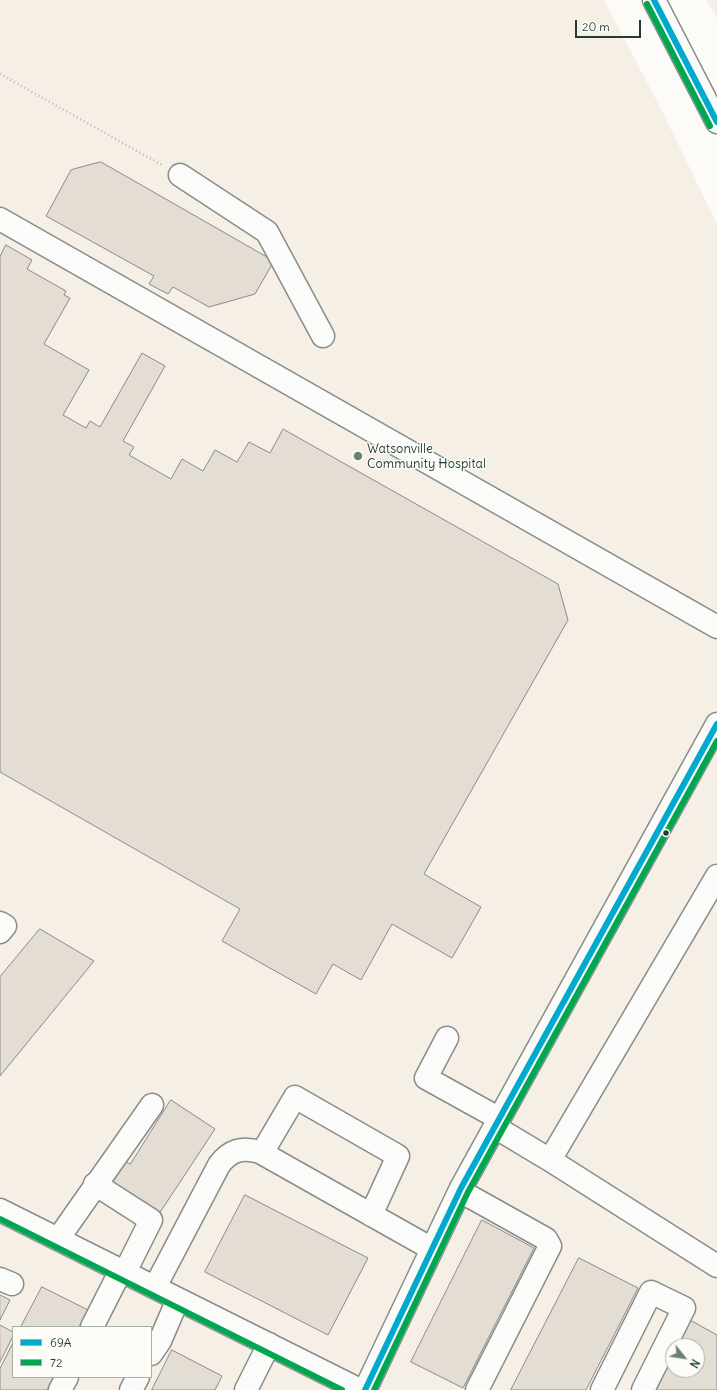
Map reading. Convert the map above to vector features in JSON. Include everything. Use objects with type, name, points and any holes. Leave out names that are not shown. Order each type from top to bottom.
[{"type":"street","points":[[654,0],[717,122]]},
{"type":"street","points":[[180,175],[267,232],[323,336]]},
{"type":"street","points":[[0,219],[717,627]]},
{"type":"street","points":[[365,1390],[460,1191],[717,725]]},
{"type":"street","points":[[550,1160],[717,876]]},
{"type":"street","points":[[0,923],[5,926],[0,932]]},
{"type":"street","points":[[447,1038],[426,1078],[497,1123],[550,1160],[717,1266]]},
{"type":"street","points":[[262,1153],[295,1097],[398,1156],[371,1215]]},
{"type":"street","points":[[58,1239],[95,1184],[152,1105]]},
{"type":"street","points":[[155,1287],[225,1158],[231,1153],[246,1149],[262,1153],[432,1249]]},
{"type":"street","points":[[93,1326],[151,1220],[95,1184]]},
{"type":"street","points":[[460,1191],[546,1239],[550,1246],[477,1390]]},
{"type":"street","points":[[0,1210],[360,1390]]},
{"type":"street","points":[[602,1390],[651,1292],[684,1308],[643,1390]]},
{"type":"street","points":[[152,1353],[160,1341],[178,1299]]},
{"type":"street","points":[[246,1390],[269,1344]]},
{"type":"street","points":[[60,1390],[66,1378]]},
{"type":"street","points":[[132,1390],[138,1378]]},
{"type":"path","points":[[0,74],[180,175]]},
{"type":"shaded area","name":"Watsonville Community Hospital","points":[[0,0],[604,0],[662,111],[717,224],[717,1390],[0,1390]]},
{"type":"shaded area","points":[[706,0],[717,0],[717,17]]},
{"type":"building","points":[[101,162],[274,261],[255,294],[209,307],[173,287],[168,294],[149,284],[154,276],[46,216],[71,170]]},
{"type":"building","points":[[6,245],[32,260],[27,269],[66,291],[64,295],[70,298],[44,344],[89,370],[63,415],[86,428],[90,421],[100,427],[142,353],[165,366],[123,441],[134,447],[129,455],[171,479],[182,459],[203,471],[215,450],[237,462],[249,442],[270,453],[283,429],[558,584],[568,620],[424,874],[481,907],[452,958],[392,924],[361,980],[333,964],[316,994],[222,941],[240,909],[0,772],[0,257]]},
{"type":"building","points":[[40,929],[94,961],[0,1076],[0,977]]},
{"type":"building","points":[[171,1100],[215,1129],[159,1214],[108,1183],[124,1161],[130,1164]]},
{"type":"building","points":[[245,1195],[368,1258],[328,1335],[205,1272]]},
{"type":"building","points":[[482,1220],[534,1248],[463,1388],[411,1362]]},
{"type":"building","points":[[579,1258],[638,1288],[586,1390],[511,1390]]},
{"type":"building","points":[[42,1287],[88,1310],[80,1326],[22,1326]]},
{"type":"building","points":[[0,1295],[10,1300],[0,1320]]},
{"type":"building","points":[[690,1320],[717,1335],[717,1390],[654,1390],[665,1369],[665,1378],[705,1378],[705,1338],[680,1338]]},
{"type":"building","points":[[0,1325],[12,1331],[12,1338],[0,1362]]},
{"type":"building","points":[[12,1345],[12,1378],[53,1378],[47,1390],[0,1390],[0,1369]]},
{"type":"building","points":[[172,1350],[222,1376],[215,1390],[152,1390]]},
{"type":"transit line","name":"69A","points":[[654,0],[717,122]]},
{"type":"transit line","name":"72","points":[[647,4],[710,126]]},
{"type":"transit line","name":"69A","points":[[365,1390],[461,1188],[717,724]]},
{"type":"transit line","name":"72","points":[[374,1390],[468,1192],[717,741]]},
{"type":"transit line","name":"72","points":[[0,1219],[342,1390]]},
{"type":"place","name":"Watsonville Community Hospital","points":[[358,456]]}]
